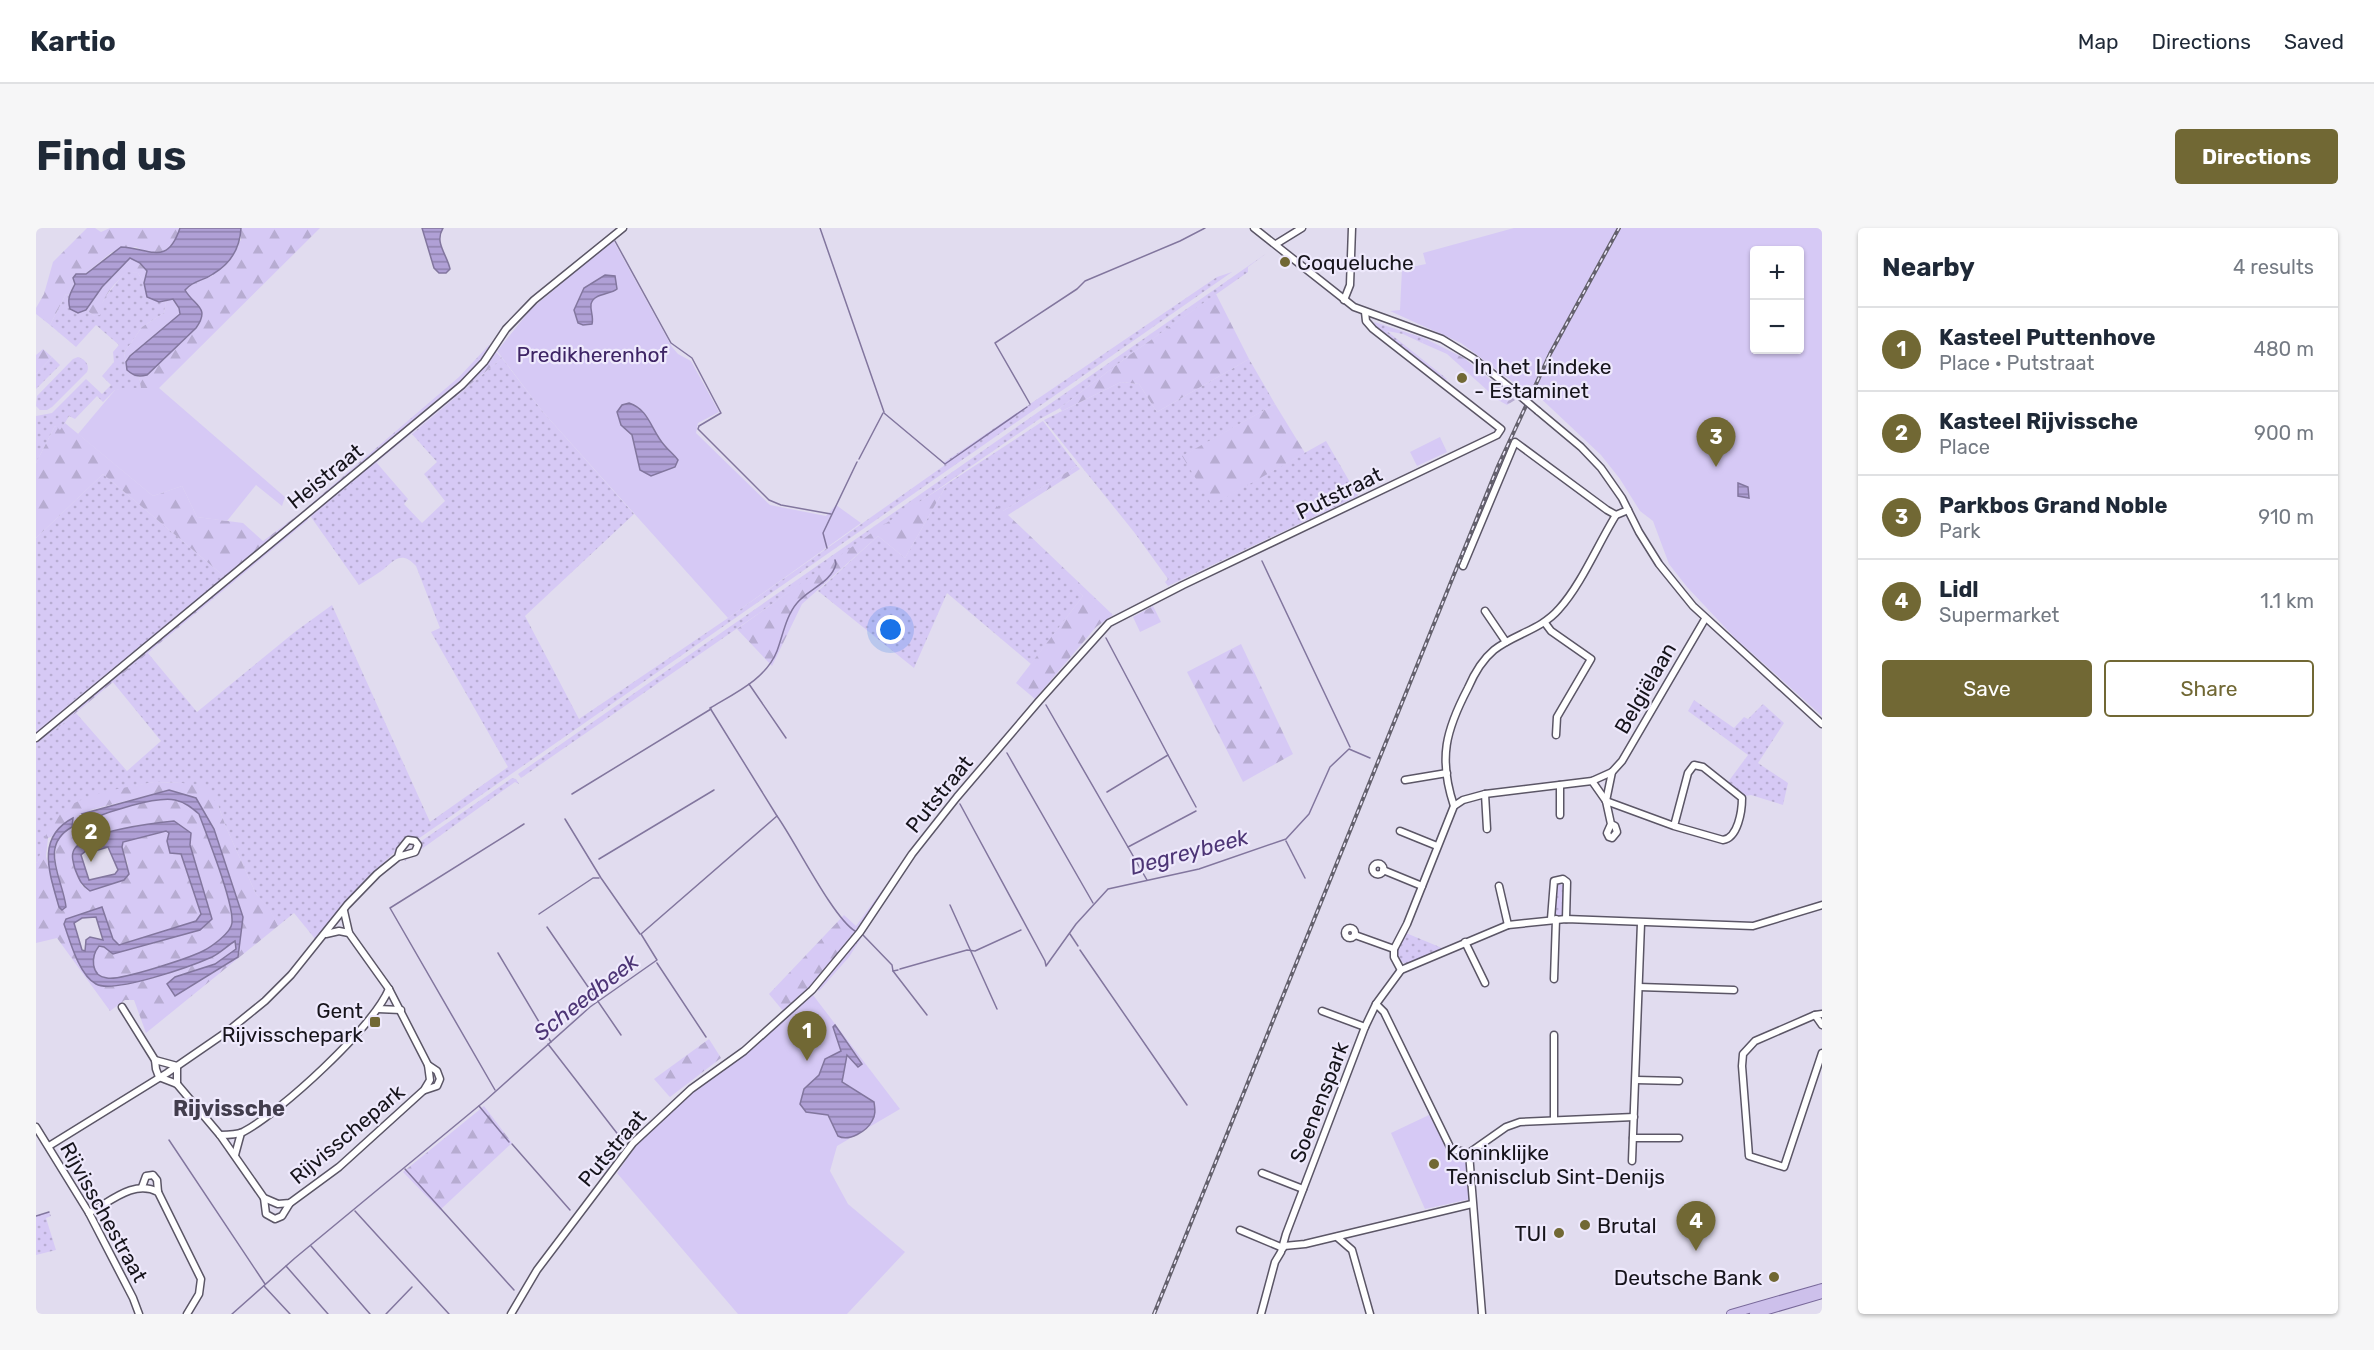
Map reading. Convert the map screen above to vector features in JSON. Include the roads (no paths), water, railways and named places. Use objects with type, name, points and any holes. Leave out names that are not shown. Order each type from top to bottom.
[{"type":"main road","points":[[1731,1314],[1822,1288]]},
{"type":"main road","points":[[1754,1314],[1822,1294]]},
{"type":"street","name":"Heistraat","points":[[36,738],[462,385],[484,362],[506,329],[534,300],[623,228]]},
{"type":"street","points":[[1254,228],[1344,300],[1365,312],[1443,339],[1473,358],[1590,456],[1609,479],[1659,564],[1705,619],[1822,724]]},
{"type":"street","points":[[1276,244],[1302,228]]},
{"type":"street","points":[[1344,300],[1350,285],[1352,228]]},
{"type":"street","name":"Putstraat","points":[[511,1314],[537,1270],[633,1143],[691,1089],[744,1051],[812,990],[860,932],[912,854],[957,797],[1109,623],[1183,585],[1497,435],[1501,429],[1373,329],[1366,321],[1365,312]]},
{"type":"street","points":[[1463,566],[1515,442],[1616,515]]},
{"type":"street","points":[[1404,968],[1394,957],[1394,949],[1407,924],[1454,806],[1447,772],[1447,740],[1452,719],[1475,673],[1494,650],[1545,623],[1560,609],[1616,515],[1628,510]]},
{"type":"street","points":[[1485,611],[1506,642]]},
{"type":"street","name":"Belgiëlaan","points":[[1454,806],[1463,800],[1485,794],[1592,781],[1612,772],[1622,761],[1705,619]]},
{"type":"street","points":[[1545,623],[1551,631],[1592,659],[1557,717],[1556,735]]},
{"type":"street","points":[[1606,801],[1674,826],[1722,840],[1734,834],[1742,798],[1703,767],[1694,765],[1688,773],[1674,826]]},
{"type":"street","points":[[1405,780],[1447,772]]},
{"type":"street","name":"Belgiëlaan","points":[[1606,801],[1612,772]]},
{"type":"street","name":"Belgiëlaan","points":[[1592,781],[1606,801],[1611,824]]},
{"type":"street","points":[[1560,785],[1560,815]]},
{"type":"street","points":[[1485,794],[1487,829]]},
{"type":"street","points":[[1400,831],[1437,846]]},
{"type":"street","points":[[49,1146],[177,1066],[228,1031],[265,1001],[291,975],[362,889],[398,857]]},
{"type":"street","points":[[1383,870],[1422,886]]},
{"type":"street","points":[[1554,979],[1554,881],[1563,879],[1567,882],[1566,919]]},
{"type":"street","points":[[1499,886],[1508,924]]},
{"type":"street","points":[[1634,1117],[1520,1122],[1506,1127],[1469,1153],[1451,1149],[1384,1012],[1376,1004],[1404,968],[1508,924],[1566,919],[1753,926],[1822,905]]},
{"type":"street","name":"Rijvisschepark","points":[[264,1198],[266,1214],[275,1219],[282,1216],[290,1203],[362,1148],[424,1090],[430,1080],[428,1065],[401,1010],[349,933],[344,911]]},
{"type":"street","points":[[1632,1161],[1641,923]]},
{"type":"street","points":[[326,934],[339,931],[349,933]]},
{"type":"street","points":[[1355,934],[1394,949]]},
{"type":"street","points":[[1465,942],[1485,983]]},
{"type":"street","points":[[1639,987],[1734,990]]},
{"type":"street","points":[[220,1135],[241,1133],[313,1078],[378,1009],[388,988]]},
{"type":"street","name":"Soenenspark","points":[[1261,1314],[1275,1262],[1284,1245],[1303,1189],[1376,1004]]},
{"type":"street","points":[[122,1007],[155,1060],[159,1077]]},
{"type":"street","points":[[378,1009],[401,1010]]},
{"type":"street","name":"Soenenspark","points":[[1322,1011],[1365,1027]]},
{"type":"street","points":[[1822,1025],[1819,1015],[1755,1041],[1743,1054],[1749,1156],[1784,1167],[1822,1053]]},
{"type":"street","points":[[1554,1035],[1554,1119]]},
{"type":"street","points":[[155,1060],[177,1066]]},
{"type":"street","points":[[177,1066],[177,1084]]},
{"type":"street","name":"Rijvisschepark","points":[[159,1077],[177,1084],[220,1135],[264,1198],[273,1204],[290,1203]]},
{"type":"street","points":[[1636,1080],[1679,1081]]},
{"type":"street","name":"Rijvisschestraat","points":[[36,1127],[89,1213],[139,1314]]},
{"type":"street","points":[[235,1155],[241,1133]]},
{"type":"street","points":[[1633,1138],[1679,1138]]},
{"type":"street","points":[[1469,1153],[1482,1314]]},
{"type":"street","name":"Soenenspark","points":[[1262,1173],[1303,1189]]},
{"type":"street","points":[[142,1186],[146,1176],[153,1174],[157,1180],[158,1192],[201,1279],[200,1294],[187,1314]]},
{"type":"street","points":[[89,1213],[142,1186],[158,1192]]},
{"type":"street","points":[[1240,1230],[1284,1245],[1293,1245],[1472,1204]]},
{"type":"street","points":[[1337,1236],[1352,1250],[1370,1314]]},
{"type":"waterway","points":[[820,228],[884,412]]},
{"type":"waterway","name":"Scheedbeek","points":[[1030,404],[995,343],[1077,289],[1085,281],[1205,228]]},
{"type":"waterway","points":[[615,241],[671,343],[692,358],[721,413],[699,426],[698,429],[769,500],[781,505],[831,514]]},
{"type":"waterway","name":"Scheedbeek","points":[[884,413],[945,464],[1027,407]]},
{"type":"waterway","name":"Scheedbeek","points":[[859,459],[883,413]]},
{"type":"waterway","name":"Scheedbeek","points":[[827,548],[823,533],[857,462]]},
{"type":"waterway","name":"Scheedbeek","points":[[232,1314],[295,1258],[486,1100],[590,1007],[657,960],[641,934],[777,816],[710,708],[739,691],[765,670],[777,651],[793,608],[829,576],[836,564],[835,560]]},
{"type":"waterway","points":[[1262,561],[1350,747]]},
{"type":"waterway","points":[[1106,638],[1168,755]]},
{"type":"waterway","points":[[749,684],[786,738]]},
{"type":"waterway","points":[[1046,705],[1147,880]]},
{"type":"waterway","points":[[572,794],[711,709]]},
{"type":"waterway","name":"Degreybeek","points":[[960,804],[1046,966],[1076,924],[1108,889],[1199,869],[1286,839],[1309,814],[1330,767],[1349,749],[1370,758]]},
{"type":"waterway","points":[[1007,753],[1093,903]]},
{"type":"waterway","points":[[1107,792],[1168,755],[1196,807]]},
{"type":"waterway","points":[[599,859],[714,790]]},
{"type":"waterway","points":[[1128,847],[1196,811]]},
{"type":"waterway","name":"Degreybeek","points":[[777,816],[825,895],[855,931]]},
{"type":"waterway","points":[[565,819],[601,878],[640,934]]},
{"type":"waterway","points":[[495,1090],[390,908],[524,824]]},
{"type":"waterway","points":[[1286,841],[1305,878]]},
{"type":"waterway","points":[[539,914],[593,878],[599,878]]},
{"type":"waterway","points":[[950,905],[997,1009]]},
{"type":"waterway","points":[[547,927],[621,1035]]},
{"type":"waterway","name":"Degreybeek","points":[[900,969],[967,950],[975,951],[1021,930]]},
{"type":"waterway","points":[[1070,934],[1078,946]]},
{"type":"waterway","name":"Degreybeek","points":[[863,935],[892,965],[893,971],[898,970]]},
{"type":"waterway","points":[[1080,950],[1187,1105]]},
{"type":"waterway","points":[[498,953],[551,1042]]},
{"type":"waterway","points":[[657,963],[706,1037]]},
{"type":"waterway","points":[[893,971],[927,1015]]},
{"type":"waterway","points":[[548,1044],[623,1141]]},
{"type":"waterway","points":[[479,1106],[509,1142]]},
{"type":"waterway","points":[[169,1140],[265,1284]]},
{"type":"waterway","points":[[512,1144],[570,1210]]},
{"type":"waterway","points":[[405,1169],[514,1290]]},
{"type":"waterway","points":[[355,1211],[449,1314]]},
{"type":"waterway","points":[[36,1216],[49,1212]]},
{"type":"waterway","points":[[311,1246],[370,1314]]},
{"type":"waterway","points":[[286,1266],[328,1314]]},
{"type":"waterway","points":[[264,1286],[290,1314]]},
{"type":"waterway","points":[[386,1314],[412,1287]]},
{"type":"railway","points":[[1154,1314],[1498,466],[1550,354],[1619,228]]},
{"type":"place","name":"Coqueluche","points":[[1285,262]]},
{"type":"place","name":"In het Lindeke - Estaminet","points":[[1462,378]]},
{"type":"place","name":"Parkbos Grand Noble","points":[[1716,467]]},
{"type":"place","name":"Kasteel Rijvissche","points":[[91,862]]},
{"type":"place","name":"Gent Rijvisschepark","points":[[375,1022]]},
{"type":"place","name":"Kasteel Puttenhove","points":[[807,1061]]},
{"type":"place","name":"Koninklijke Tennisclub Sint-Denijs","points":[[1434,1164]]},
{"type":"place","name":"Brutal","points":[[1585,1225]]},
{"type":"place","name":"TUI","points":[[1559,1233]]},
{"type":"place","name":"Lidl","points":[[1696,1251]]},
{"type":"place","name":"Deutsche Bank","points":[[1774,1277]]},
{"type":"district","name":"Rijvissche","points":[[229,1108]]},
{"type":"park label","name":"Predikherenhof","points":[[592,354]]}]
